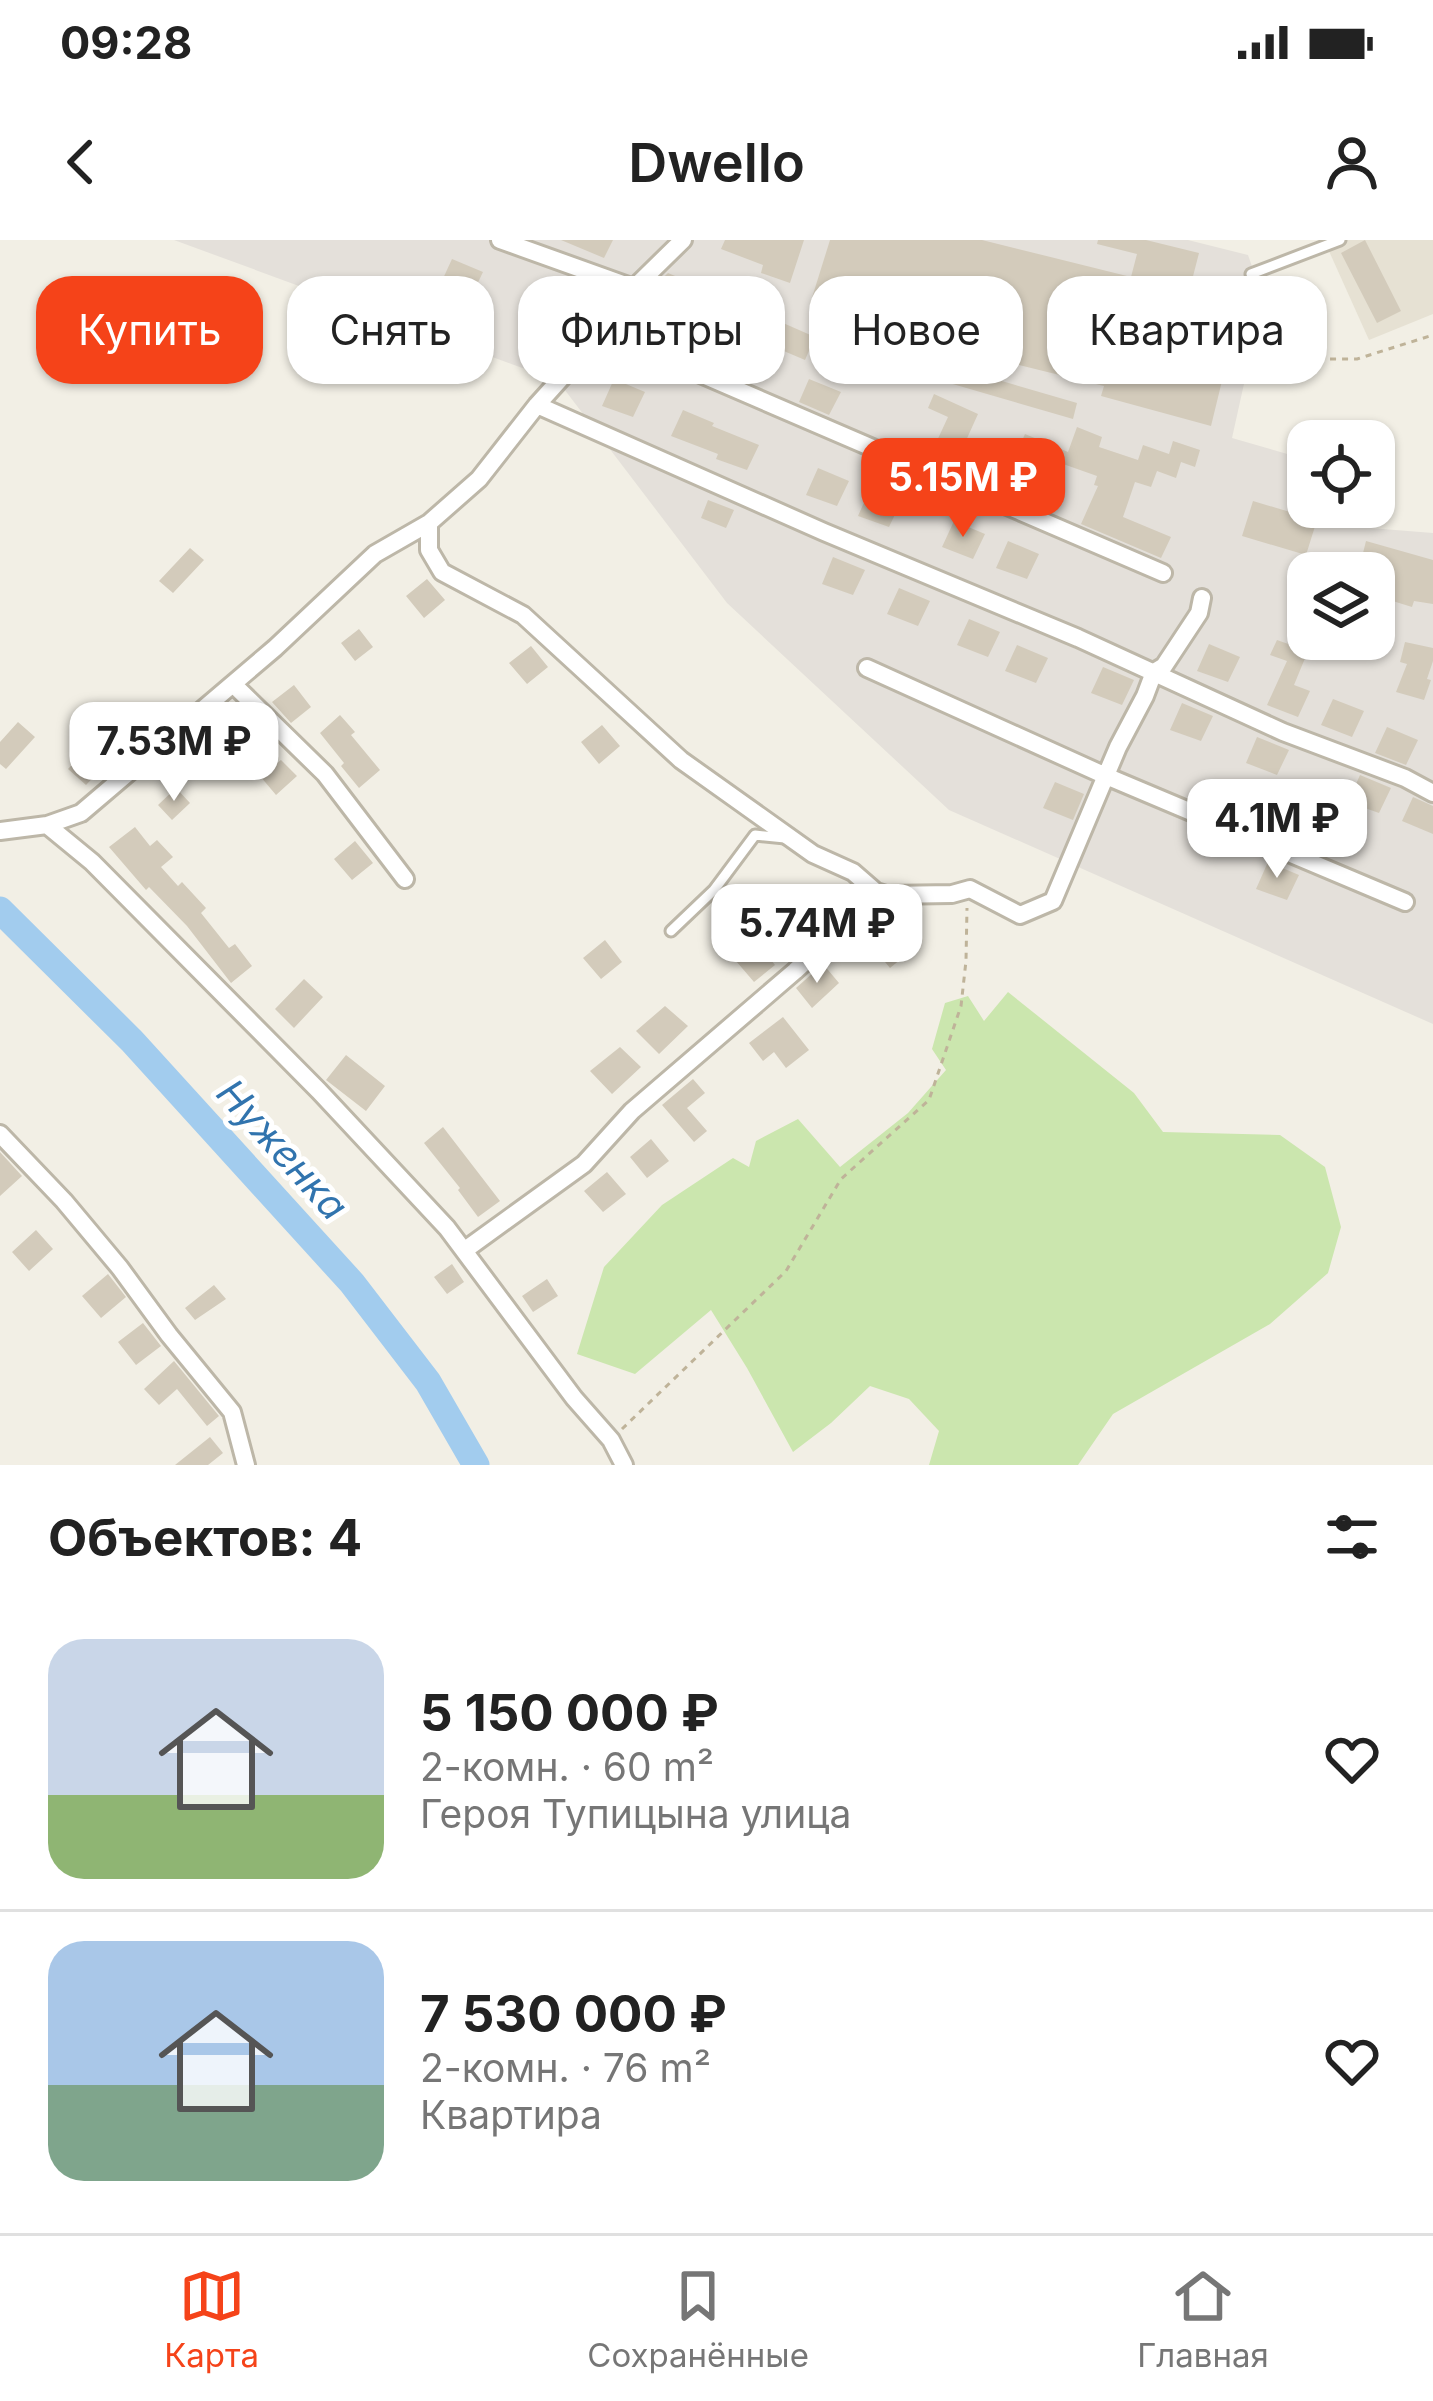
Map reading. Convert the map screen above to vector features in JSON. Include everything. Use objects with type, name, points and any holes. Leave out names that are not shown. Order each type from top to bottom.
[{"type":"street","points":[[500,240],[600,276]]},
{"type":"street","points":[[646,276],[683,240]]},
{"type":"street","points":[[0,831],[47,825],[81,813],[233,684],[375,554],[429,523],[479,479],[555,384]]},
{"type":"street","points":[[724,384],[1163,573]]},
{"type":"street","points":[[536,405],[1433,793]]},
{"type":"street","points":[[429,523],[429,550],[442,572],[524,615],[681,760],[790,839],[886,895]]},
{"type":"street","points":[[465,1250],[584,1164],[632,1111],[833,936],[860,902],[886,895],[952,894],[970,889],[1020,915],[1053,902],[1154,672],[1164,666],[1199,614],[1202,598]]},
{"type":"street","points":[[867,668],[1106,776],[1405,902]]},
{"type":"street","points":[[233,684],[325,775],[405,879]]},
{"type":"street","points":[[47,825],[92,862],[286,1058],[465,1250],[574,1399],[610,1440],[624,1465]]},
{"type":"street","points":[[0,1134],[106,1251],[232,1412],[246,1465]]},
{"type":"lane","points":[[1251,274],[1340,240]]},
{"type":"lane","points":[[670,931],[714,890],[755,836],[790,839]]},
{"type":"path","points":[[1327,359],[1358,359],[1433,335]]},
{"type":"path","points":[[610,1440],[786,1271],[841,1179],[929,1100],[961,1006],[964,920],[970,889]]},
{"type":"shaded area","points":[[174,240],[1188,240],[1248,255],[1255,276],[1047,276],[1047,384],[1244,384],[1232,438],[1287,454],[1287,528],[1433,533],[1433,1024],[949,810],[727,603],[560,384],[785,384],[785,276],[518,276],[518,366],[494,358],[494,276],[287,276],[287,281]]},
{"type":"shaded area","points":[[1324,240],[1433,240],[1433,314],[1369,340]]},
{"type":"green space","points":[[1008,992],[1134,1093],[1163,1132],[1280,1135],[1325,1167],[1341,1227],[1328,1273],[1270,1324],[1113,1414],[1078,1465],[929,1465],[939,1431],[909,1399],[870,1386],[793,1452],[711,1310],[635,1374],[577,1354],[604,1267],[662,1205],[733,1158],[749,1167],[756,1141],[798,1119],[840,1167],[908,1113],[946,1070],[932,1049],[945,1003],[968,996],[984,1021]]},
{"type":"building","points":[[561,240],[613,240],[604,258]]},
{"type":"building","points":[[725,240],[804,240],[790,283],[785,276],[761,273],[763,265],[721,249]]},
{"type":"building","points":[[830,240],[982,240],[1127,276],[1047,276],[1047,372],[1023,366],[1023,276],[819,276]]},
{"type":"building","points":[[1098,240],[1146,240],[1199,253],[1193,276],[1131,276],[1137,254],[1097,244]]},
{"type":"building","points":[[1365,240],[1401,311],[1377,323],[1341,253]]},
{"type":"building","points":[[452,259],[483,272],[481,276],[444,276]]},
{"type":"building","points":[[785,324],[809,334],[805,360],[785,352]]},
{"type":"building","points":[[809,379],[809,384],[841,392],[829,415],[799,402]]},
{"type":"building","points":[[612,384],[645,392],[633,417],[602,406]]},
{"type":"building","points":[[953,384],[1012,384],[1077,403],[1073,419]]},
{"type":"building","points":[[1096,384],[1221,384],[1211,426],[1101,396],[1104,386]]},
{"type":"building","points":[[934,394],[978,414],[964,445],[971,448],[960,472],[929,458],[948,417],[928,408]]},
{"type":"building","points":[[683,410],[759,445],[747,470],[671,436]]},
{"type":"building","points":[[1077,427],[1102,437],[1099,447],[1138,460],[1143,445],[1169,454],[1173,441],[1200,450],[1195,467],[1181,462],[1176,478],[1157,471],[1151,487],[1135,482],[1123,517],[1171,537],[1161,558],[1081,524],[1098,486],[1094,485],[1097,476],[1032,453],[1012,493],[981,481],[993,455],[1012,463],[1025,434],[1068,452]]},
{"type":"building","points":[[818,468],[849,481],[837,506],[806,495]]},
{"type":"building","points":[[870,489],[901,502],[889,527],[858,516]]},
{"type":"building","points":[[708,500],[734,510],[726,528],[701,518]]},
{"type":"building","points":[[1253,501],[1287,511],[1287,528],[1314,528],[1307,552],[1242,536]]},
{"type":"building","points":[[954,521],[985,534],[973,559],[942,547]]},
{"type":"building","points":[[1008,541],[1039,554],[1027,579],[996,568]]},
{"type":"building","points":[[1366,541],[1433,560],[1433,604],[1414,601],[1412,607],[1395,602],[1395,552],[1363,552]]},
{"type":"building","points":[[190,548],[204,560],[173,593],[159,581]]},
{"type":"building","points":[[833,557],[865,570],[853,595],[822,584]]},
{"type":"building","points":[[427,579],[445,600],[424,618],[406,596]]},
{"type":"building","points":[[899,588],[930,601],[918,626],[887,614]]},
{"type":"building","points":[[969,619],[1000,632],[988,657],[957,645]]},
{"type":"building","points":[[359,629],[373,647],[355,661],[341,643]]},
{"type":"building","points":[[1277,640],[1287,644],[1287,660],[1304,660],[1294,685],[1310,691],[1298,717],[1267,705],[1287,661],[1270,655]]},
{"type":"building","points":[[1405,642],[1433,648],[1424,700],[1396,692],[1407,664],[1400,662]]},
{"type":"building","points":[[1209,644],[1240,657],[1228,682],[1197,671]]},
{"type":"building","points":[[1017,645],[1048,658],[1036,683],[1005,671]]},
{"type":"building","points":[[531,646],[548,667],[527,684],[509,663]]},
{"type":"building","points":[[1103,667],[1134,680],[1122,705],[1091,693]]},
{"type":"building","points":[[294,685],[311,707],[291,723],[272,702]]},
{"type":"building","points":[[1333,699],[1364,711],[1352,737],[1321,725]]},
{"type":"building","points":[[1182,703],[1213,716],[1201,741],[1170,730]]},
{"type":"building","points":[[340,715],[380,770],[359,788],[320,733]]},
{"type":"building","points":[[18,722],[35,737],[6,769],[0,764],[0,742]]},
{"type":"building","points":[[602,725],[620,746],[599,764],[581,742]]},
{"type":"building","points":[[1387,727],[1418,740],[1406,765],[1375,753]]},
{"type":"building","points":[[1257,737],[1289,750],[1277,775],[1246,763]]},
{"type":"building","points":[[89,747],[106,764],[86,785],[68,769]]},
{"type":"building","points":[[281,760],[297,776],[276,795],[260,776]]},
{"type":"building","points":[[1360,775],[1391,788],[1379,813],[1348,802]]},
{"type":"building","points":[[1055,782],[1084,794],[1073,820],[1043,808]]},
{"type":"building","points":[[176,788],[190,803],[172,820],[158,805]]},
{"type":"building","points":[[1413,797],[1433,806],[1433,834],[1402,821]]},
{"type":"building","points":[[1303,811],[1334,823],[1322,848],[1291,837]]},
{"type":"building","points":[[135,827],[150,846],[157,840],[173,857],[161,867],[206,908],[201,913],[229,948],[235,944],[252,966],[231,983],[187,926],[149,887],[146,890],[109,847]]},
{"type":"building","points":[[355,841],[373,863],[352,880],[334,859]]},
{"type":"building","points":[[1268,862],[1299,875],[1287,900],[1256,889]]},
{"type":"building","points":[[760,896],[777,917],[756,934],[738,913]]},
{"type":"building","points":[[888,921],[913,949],[890,968],[866,939]]},
{"type":"building","points":[[605,940],[622,962],[601,979],[583,958]]},
{"type":"building","points":[[758,943],[775,965],[754,982],[736,961]]},
{"type":"building","points":[[823,964],[839,983],[812,1008],[796,988]]},
{"type":"building","points":[[304,979],[323,997],[294,1028],[275,1009]]},
{"type":"building","points":[[665,1006],[688,1026],[659,1054],[636,1031]]},
{"type":"building","points":[[783,1017],[809,1050],[786,1068],[774,1052],[763,1061],[749,1043]]},
{"type":"building","points":[[620,1047],[641,1067],[612,1094],[590,1071]]},
{"type":"building","points":[[346,1055],[385,1086],[366,1111],[326,1080]]},
{"type":"building","points":[[693,1079],[705,1093],[687,1108],[707,1131],[694,1142],[662,1105]]},
{"type":"building","points":[[443,1127],[500,1201],[478,1217],[424,1143]]},
{"type":"building","points":[[651,1139],[669,1161],[647,1178],[630,1157]]},
{"type":"building","points":[[0,1152],[22,1176],[0,1196]]},
{"type":"building","points":[[607,1172],[626,1194],[603,1212],[584,1191]]},
{"type":"building","points":[[36,1230],[53,1249],[29,1271],[12,1252]]},
{"type":"building","points":[[452,1264],[464,1282],[447,1294],[434,1277]]},
{"type":"building","points":[[108,1274],[126,1297],[101,1318],[82,1296]]},
{"type":"building","points":[[547,1279],[558,1296],[533,1312],[522,1296]]},
{"type":"building","points":[[214,1285],[226,1299],[195,1320],[185,1308]]},
{"type":"building","points":[[143,1323],[161,1346],[136,1365],[118,1342]]},
{"type":"building","points":[[174,1361],[219,1416],[207,1426],[177,1389],[159,1405],[144,1389]]},
{"type":"building","points":[[210,1437],[223,1453],[208,1465],[175,1465]]},
{"type":"waterway","name":"Нуженка","points":[[0,910],[132,1041],[352,1283],[428,1382],[476,1465]]}]
